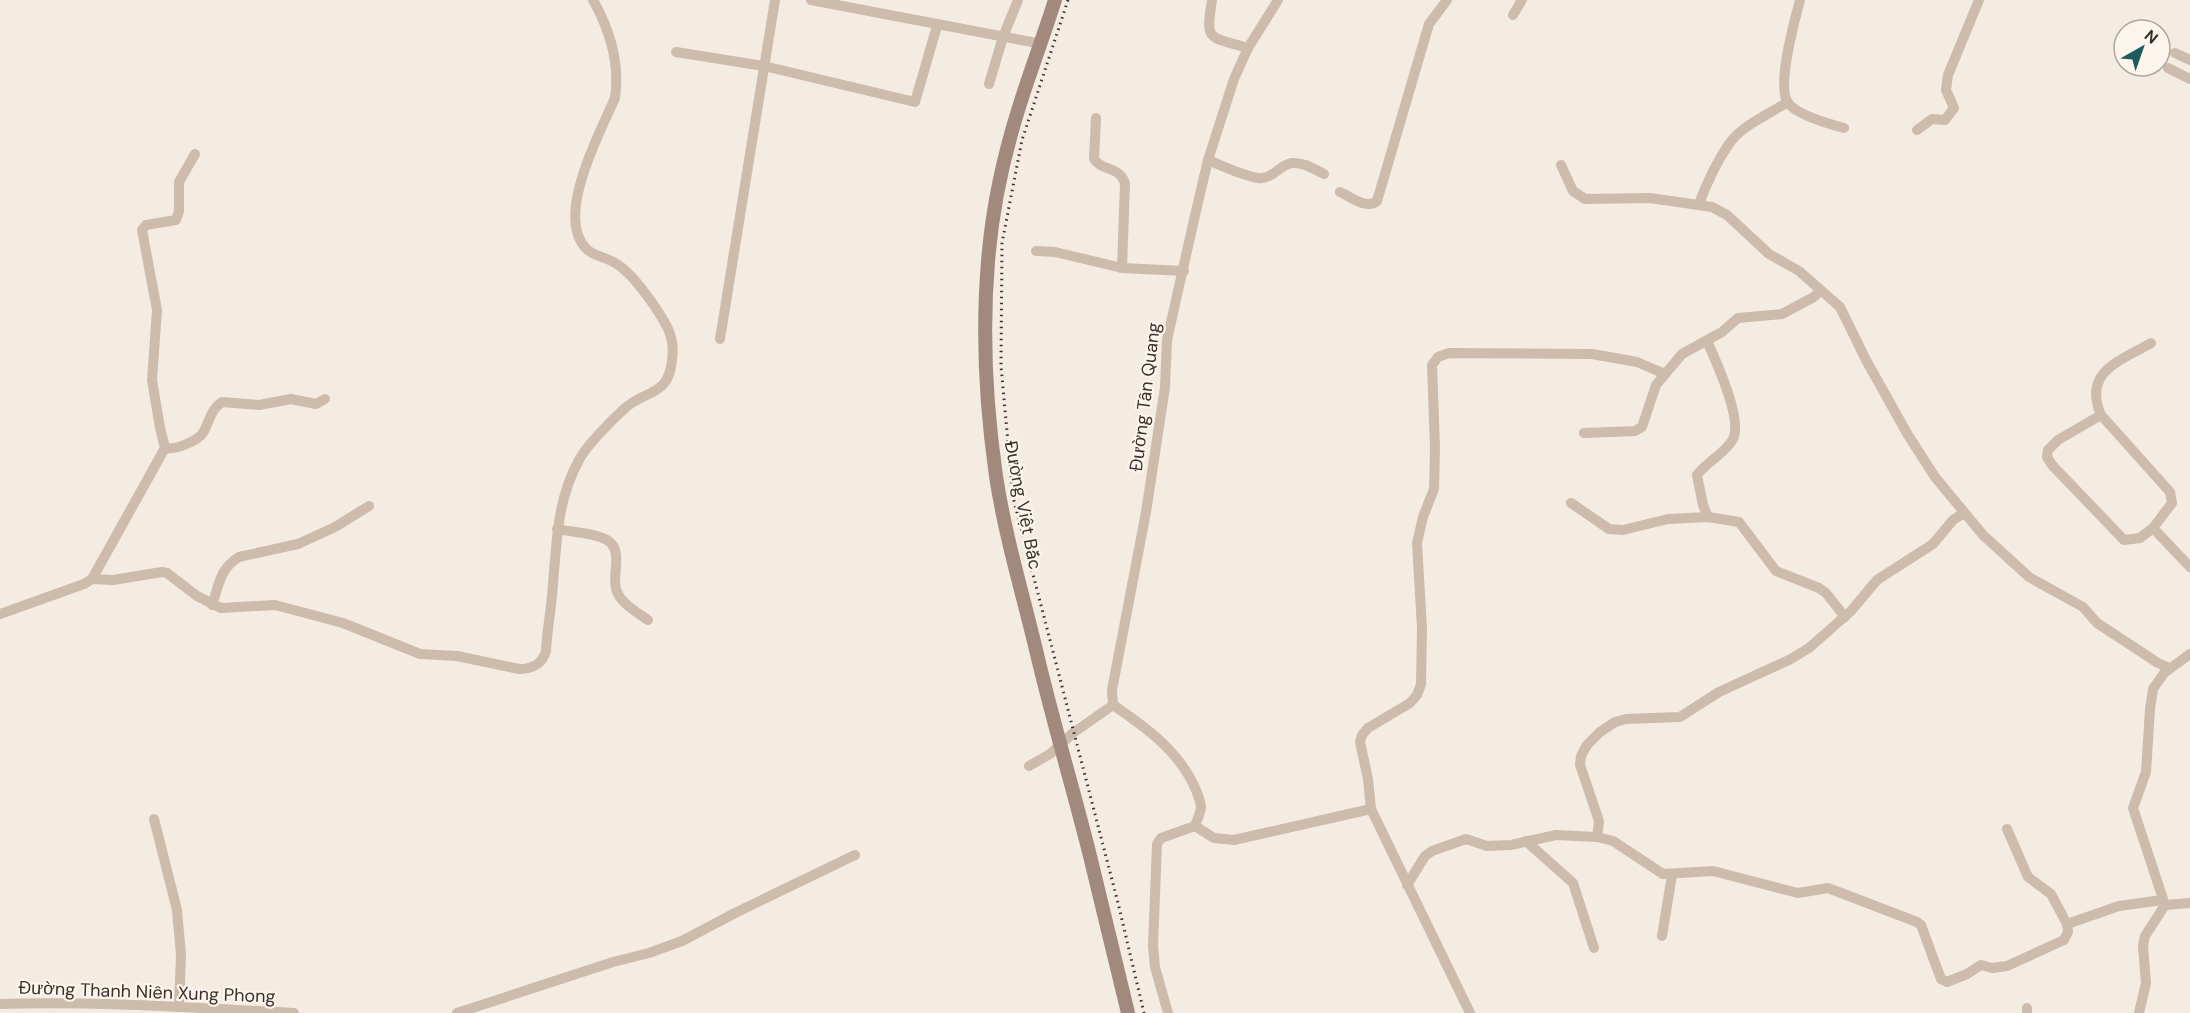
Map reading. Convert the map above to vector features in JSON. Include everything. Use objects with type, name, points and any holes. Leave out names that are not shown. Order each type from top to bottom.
[{"type":"main road","name":"Đường Việt Bắc","points":[[1055,0],[1042,44],[1020,102],[1010,138],[994,219],[988,261],[986,361],[989,416],[996,477],[1006,528],[1128,1013]]},
{"type":"street","points":[[0,614],[92,579],[113,580],[162,572],[168,573],[197,596],[221,608],[275,605],[343,622],[420,654],[458,656],[528,669],[542,661],[546,651],[557,529],[567,486],[581,456],[625,408],[660,388],[669,373],[672,360],[669,333],[647,296],[622,268],[594,256],[587,250],[578,233],[576,211],[582,175],[615,98],[616,88],[616,67],[609,34],[593,0]]},
{"type":"street","points":[[720,339],[775,0]]},
{"type":"street","points":[[811,0],[937,26],[1042,44]]},
{"type":"street","points":[[988,84],[1018,0]]},
{"type":"street","points":[[1212,0],[1208,26],[1210,34],[1216,39],[1248,48]]},
{"type":"street","name":"Đường Tân Quang","points":[[1113,705],[1112,690],[1148,501],[1166,379],[1167,340],[1208,160],[1234,80],[1248,48],[1278,0]]},
{"type":"street","points":[[1340,192],[1368,205],[1377,201],[1429,24],[1447,0]]},
{"type":"street","points":[[1513,15],[1522,0]]},
{"type":"street","points":[[1800,0],[1786,60],[1785,80],[1788,102],[1820,121],[1844,128]]},
{"type":"street","points":[[1917,130],[1932,119],[1945,120],[1954,108],[1946,90],[1948,75],[1979,0]]},
{"type":"street","points":[[676,52],[764,66],[915,102],[937,26]]},
{"type":"street","points":[[2175,53],[2190,60]]},
{"type":"street","points":[[2172,70],[2190,80]]},
{"type":"street","points":[[1699,204],[1705,187],[1733,140],[1788,102]]},
{"type":"street","points":[[1096,118],[1094,159],[1100,166],[1117,172],[1125,183],[1122,268]]},
{"type":"street","points":[[92,579],[165,448],[153,380],[157,310],[142,232],[146,225],[176,220],[179,211],[179,182],[195,154]]},
{"type":"street","points":[[1208,160],[1259,178],[1274,175],[1284,166],[1294,163],[1307,165],[1324,174]]},
{"type":"street","points":[[1561,165],[1573,191],[1585,199],[1650,198],[1699,204],[1727,215],[1769,254],[1794,267],[1844,313],[1866,360],[1908,435],[1935,477],[1983,535],[2024,573],[2083,607],[2097,623],[2158,663],[2170,668]]},
{"type":"street","points":[[1036,252],[1055,252],[1122,268],[1184,271]]},
{"type":"street","points":[[1584,433],[1635,431],[1642,427],[1654,389],[1683,354],[1722,333],[1738,318],[1782,314],[1821,291]]},
{"type":"street","points":[[1707,341],[1728,389],[1736,430],[1724,450],[1697,475],[1702,505],[1708,517]]},
{"type":"street","points":[[2101,415],[2058,440],[2048,450],[2047,457],[2124,540],[2140,538],[2152,528],[2172,503],[2170,492],[2101,415],[2096,405],[2098,381],[2102,373],[2116,362],[2151,343]]},
{"type":"street","points":[[1470,1013],[1371,809],[1368,779],[1360,742],[1368,728],[1410,703],[1417,695],[1421,684],[1422,628],[1418,543],[1423,517],[1434,489],[1432,365],[1438,357],[1449,353],[1592,354],[1638,362],[1665,374]]},
{"type":"street","points":[[165,448],[174,449],[198,437],[204,431],[213,411],[222,402],[259,405],[291,399],[316,404],[325,399]]},
{"type":"street","points":[[1571,503],[1610,529],[1623,530],[1668,519],[1708,517],[1739,522],[1776,571],[1819,588],[1826,593],[1845,617]]},
{"type":"street","points":[[212,604],[223,573],[232,561],[239,557],[298,544],[335,527],[369,506]]},
{"type":"street","points":[[1597,837],[1599,822],[1580,765],[1581,756],[1587,745],[1600,732],[1626,718],[1680,717],[1719,692],[1789,660],[1809,648],[1845,617],[1877,580],[1933,544],[1953,520],[1964,513]]},
{"type":"street","points":[[2152,528],[2190,567]]},
{"type":"street","points":[[557,529],[603,538],[610,543],[616,554],[617,591],[631,608],[648,620]]},
{"type":"street","points":[[2139,1013],[2146,983],[2143,946],[2145,936],[2163,903],[2133,812],[2146,772],[2153,689],[2170,668],[2190,654]]},
{"type":"street","points":[[1029,766],[1050,754],[1073,733],[1113,705],[1138,722],[1173,753],[1188,772],[1201,808],[1195,826]]},
{"type":"street","points":[[1195,826],[1214,838],[1234,840],[1371,809]]},
{"type":"street","points":[[154,819],[177,910],[181,956],[179,1007]]},
{"type":"street","points":[[1168,1013],[1155,967],[1153,946],[1157,844],[1161,838],[1195,826]]},
{"type":"street","points":[[1407,885],[1425,856],[1466,838],[1487,846],[1511,845],[1556,835],[1597,837],[1613,841],[1663,874],[1713,871],[1798,893],[1828,888],[1917,922],[1921,925],[1941,979],[1947,982],[1981,965],[1992,968],[2011,965],[2064,940],[2068,932],[2067,924],[2051,894],[2028,877],[2007,830]]},
{"type":"street","points":[[1526,841],[1573,883],[1594,948]]},
{"type":"street","points":[[457,1013],[682,941],[855,855]]},
{"type":"street","points":[[1662,936],[1672,875]]},
{"type":"street","points":[[2067,924],[2119,906],[2190,903]]},
{"type":"street","name":"Đường Thanh Niên Xung Phong","points":[[0,1004],[179,1007],[294,1013]]},
{"type":"railway","points":[[1068,0],[1022,140],[1002,243],[1001,366],[1013,497],[1118,903],[1144,1013]]}]
